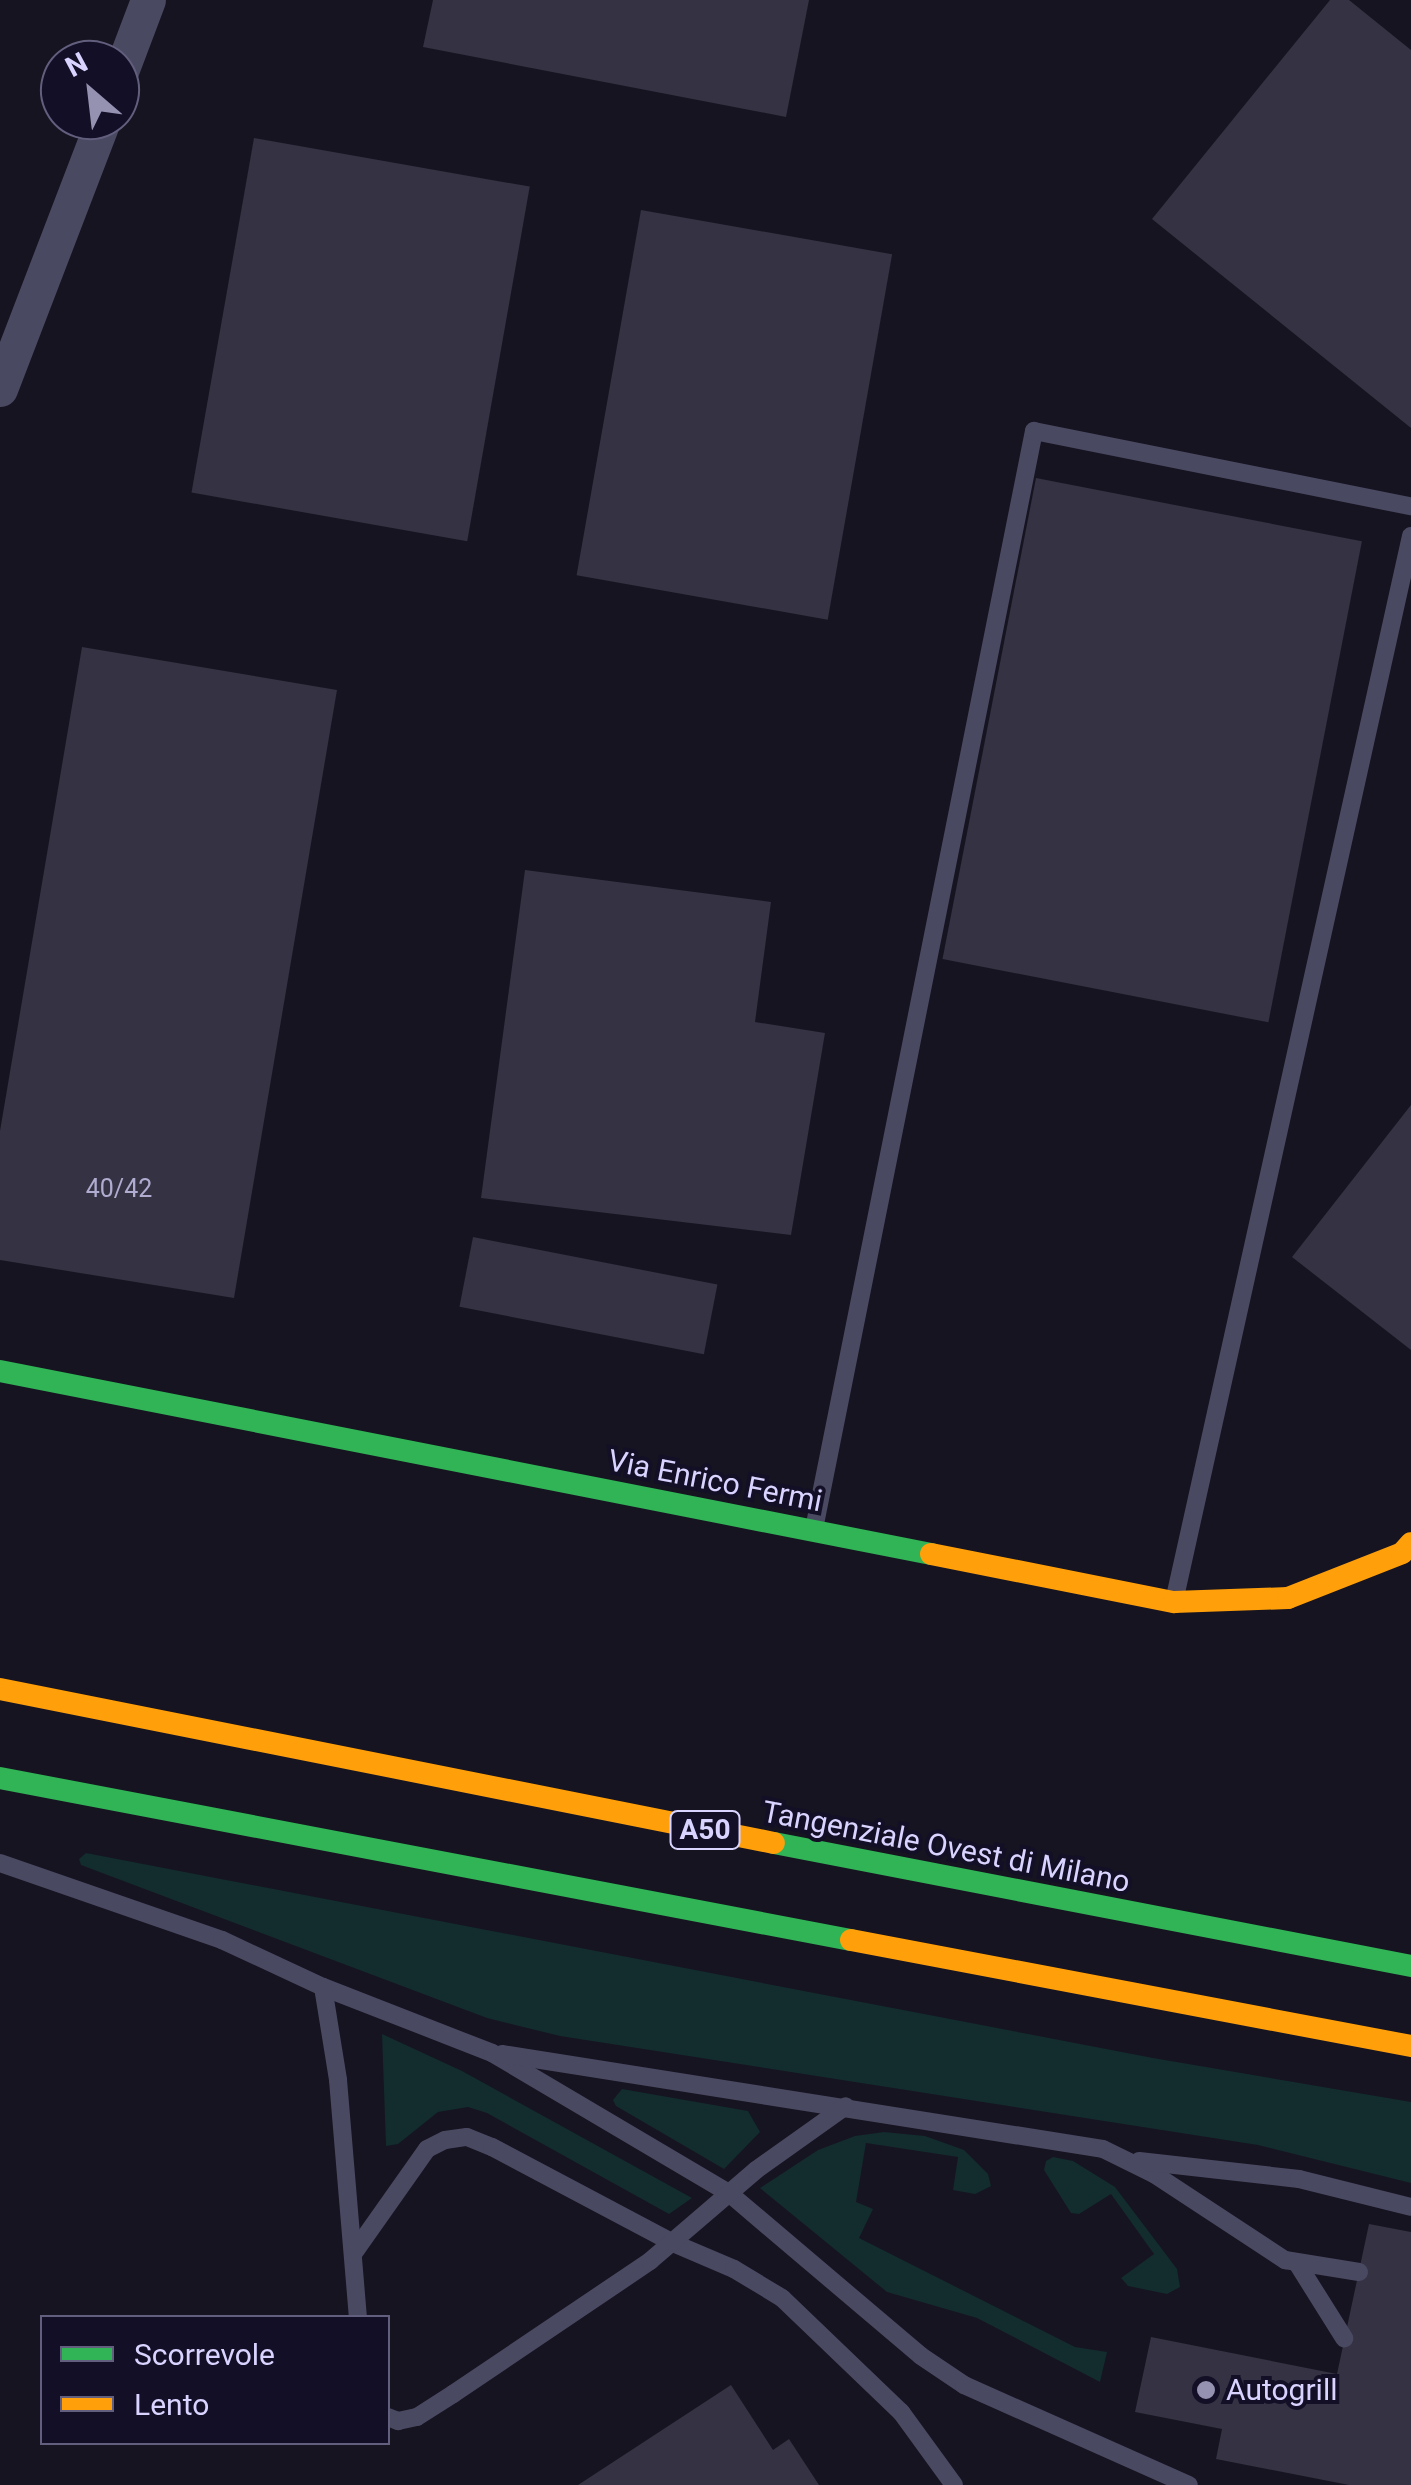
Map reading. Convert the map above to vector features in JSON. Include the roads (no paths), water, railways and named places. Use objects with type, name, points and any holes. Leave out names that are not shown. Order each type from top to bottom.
[{"type":"main road","name":"Via Enrico Fermi","points":[[0,1371],[1174,1602],[1288,1598],[1402,1554],[1411,1543]]},
{"type":"main road","name":"Tangenziale Ovest di Milano","points":[[0,1689],[1344,1956],[1411,1966]]},
{"type":"main road","points":[[0,1778],[1411,2046]]},
{"type":"street","points":[[133,40],[148,0]]},
{"type":"street","points":[[0,390],[95,140]]},
{"type":"lane","points":[[814,1531],[1034,431],[1411,506]]},
{"type":"lane","points":[[1174,1602],[1411,536]]},
{"type":"lane","points":[[0,1863],[222,1940],[323,1987],[492,2053],[730,2194],[921,2356],[964,2385],[1190,2485]]},
{"type":"lane","points":[[323,1987],[338,2080],[358,2315]]},
{"type":"lane","points":[[492,2053],[1103,2148],[1133,2161],[1285,2260],[1358,2272]]},
{"type":"lane","points":[[390,2417],[398,2421],[417,2417],[673,2243],[756,2170],[846,2106]]},
{"type":"lane","points":[[353,2254],[427,2148],[467,2137],[673,2243],[734,2269],[782,2298],[901,2412],[954,2485]]},
{"type":"lane","points":[[1133,2161],[1298,2179],[1411,2207]]},
{"type":"lane","points":[[1297,2263],[1344,2338]]},
{"type":"place","name":"Autogrill","points":[[1206,2390]]}]
